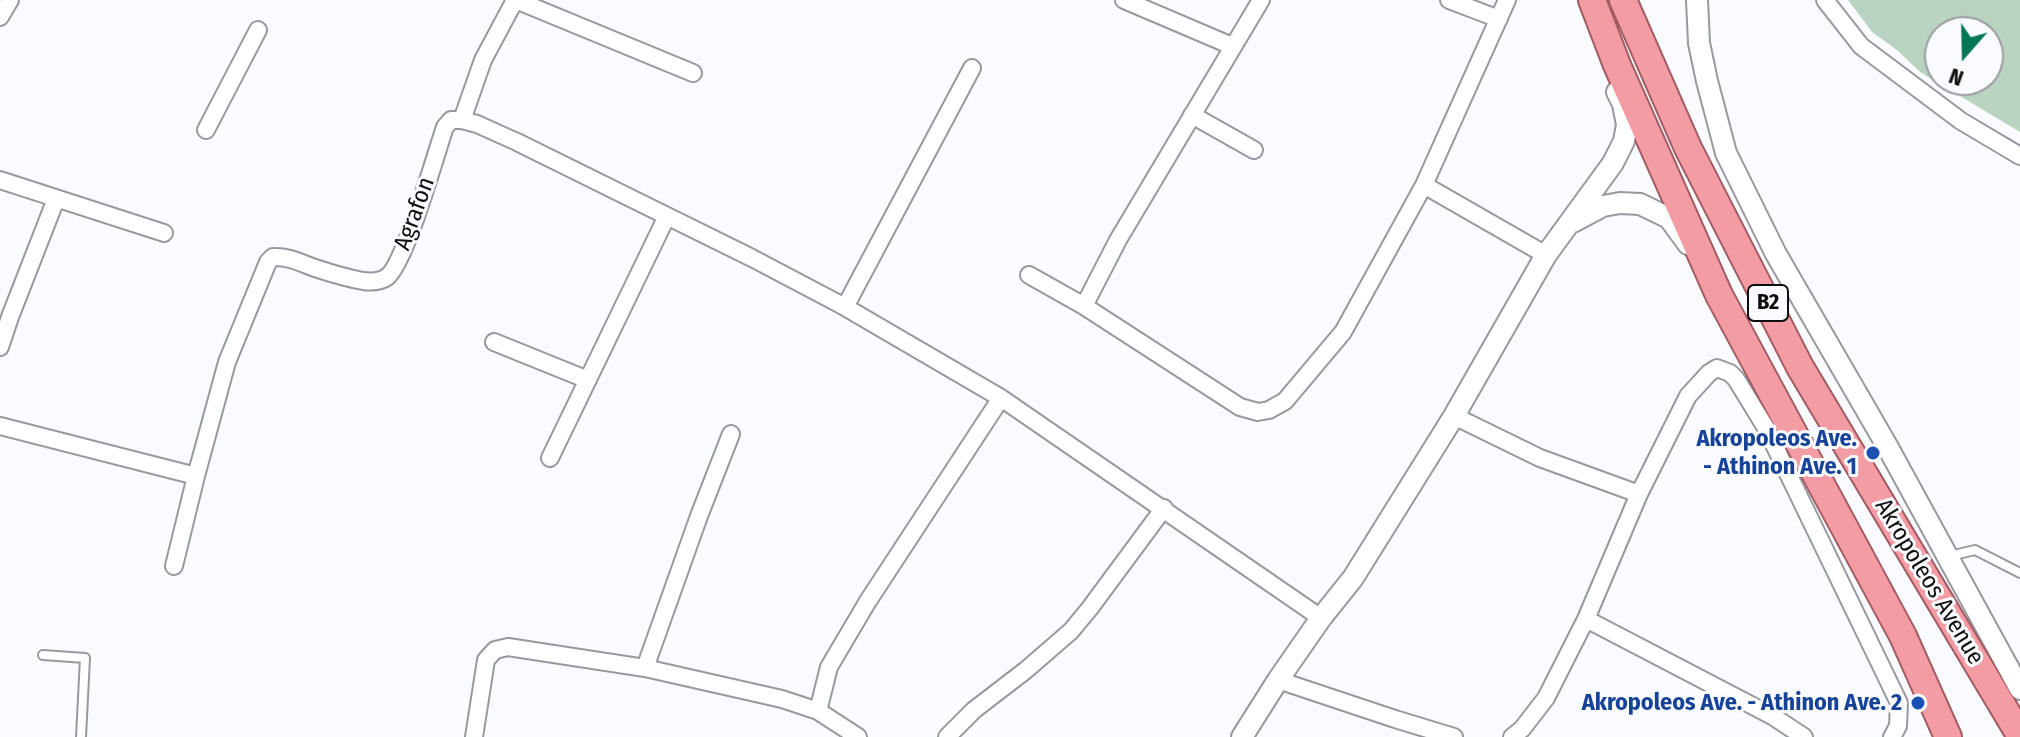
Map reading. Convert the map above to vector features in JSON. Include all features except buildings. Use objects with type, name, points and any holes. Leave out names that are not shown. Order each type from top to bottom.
[{"type":"highway","name":"Akropoleos Avenue","points":[[1591,0],[1719,295],[1903,636],[1948,737]]},
{"type":"highway","name":"Akropoleos Avenue","points":[[1623,0],[1688,148],[1800,367],[2020,735]]},
{"type":"street","points":[[0,17],[10,0]]},
{"type":"street","points":[[693,73],[515,0],[483,60],[462,120],[517,142],[845,307],[1001,398],[1321,618]]},
{"type":"street","points":[[1124,0],[1232,46]]},
{"type":"street","points":[[1084,306],[1118,240],[1261,0]]},
{"type":"street","points":[[1449,0],[1499,19]]},
{"type":"street","points":[[1029,275],[1084,306],[1240,407],[1258,412],[1285,401],[1343,332],[1424,185],[1507,0]]},
{"type":"street","points":[[1242,737],[1321,618],[1353,578],[1454,416],[1546,255],[1613,163],[1624,141],[1627,125],[1623,104],[1597,35],[1591,0]]},
{"type":"street","points":[[1697,0],[1699,43],[1726,153],[1776,254],[1949,556],[2020,689]]},
{"type":"street","points":[[1825,0],[1861,46],[1961,121],[2020,156]]},
{"type":"street","points":[[206,130],[258,30]]},
{"type":"street","points":[[845,307],[972,68]]},
{"type":"street","points":[[1192,115],[1254,150]]},
{"type":"street","name":"Agrafon","points":[[196,476],[227,362],[268,262],[273,257],[281,256],[363,281],[378,281],[389,276],[397,264],[445,127],[451,120],[462,120]]},
{"type":"street","points":[[0,180],[164,233]]},
{"type":"street","points":[[1424,185],[1546,255]]},
{"type":"street","points":[[0,347],[5,316],[56,199]]},
{"type":"street","points":[[1569,225],[1612,204],[1640,204],[1655,210],[1669,218],[1682,233],[1719,295]]},
{"type":"street","points":[[550,458],[667,216]]},
{"type":"street","points":[[494,342],[588,380]]},
{"type":"street","points":[[1512,737],[1546,698],[1586,619],[1639,494],[1688,396],[1717,368],[1736,379],[1766,428],[1899,703],[1898,726],[1892,737]]},
{"type":"street","points":[[818,711],[829,667],[876,589],[1001,398]]},
{"type":"street","points":[[1454,416],[1540,458],[1639,494]]},
{"type":"street","points":[[0,426],[196,476],[174,566]]},
{"type":"street","points":[[645,668],[731,434]]},
{"type":"street","points":[[947,737],[974,710],[1071,631],[1164,508]]},
{"type":"street","points":[[1586,619],[1774,717],[1804,737]]},
{"type":"street","points":[[474,737],[486,660],[495,650],[508,647],[645,668],[782,699],[818,711],[858,737]]},
{"type":"street","points":[[1278,680],[1454,737]]},
{"type":"lane","points":[[1949,556],[1975,550],[2020,573]]},
{"type":"lane","points":[[43,655],[85,658],[81,737]]},
{"type":"green space","points":[[1848,0],[2020,0],[2020,132],[1960,96],[2004,96],[2004,16],[1924,16],[1924,74],[1872,32]]},
{"type":"place","name":"Akropoleos Ave. - Athinon Ave. 1","points":[[1873,453]]},
{"type":"place","name":"Akropoleos Ave. - Athinon Ave. 2","points":[[1918,703]]}]
